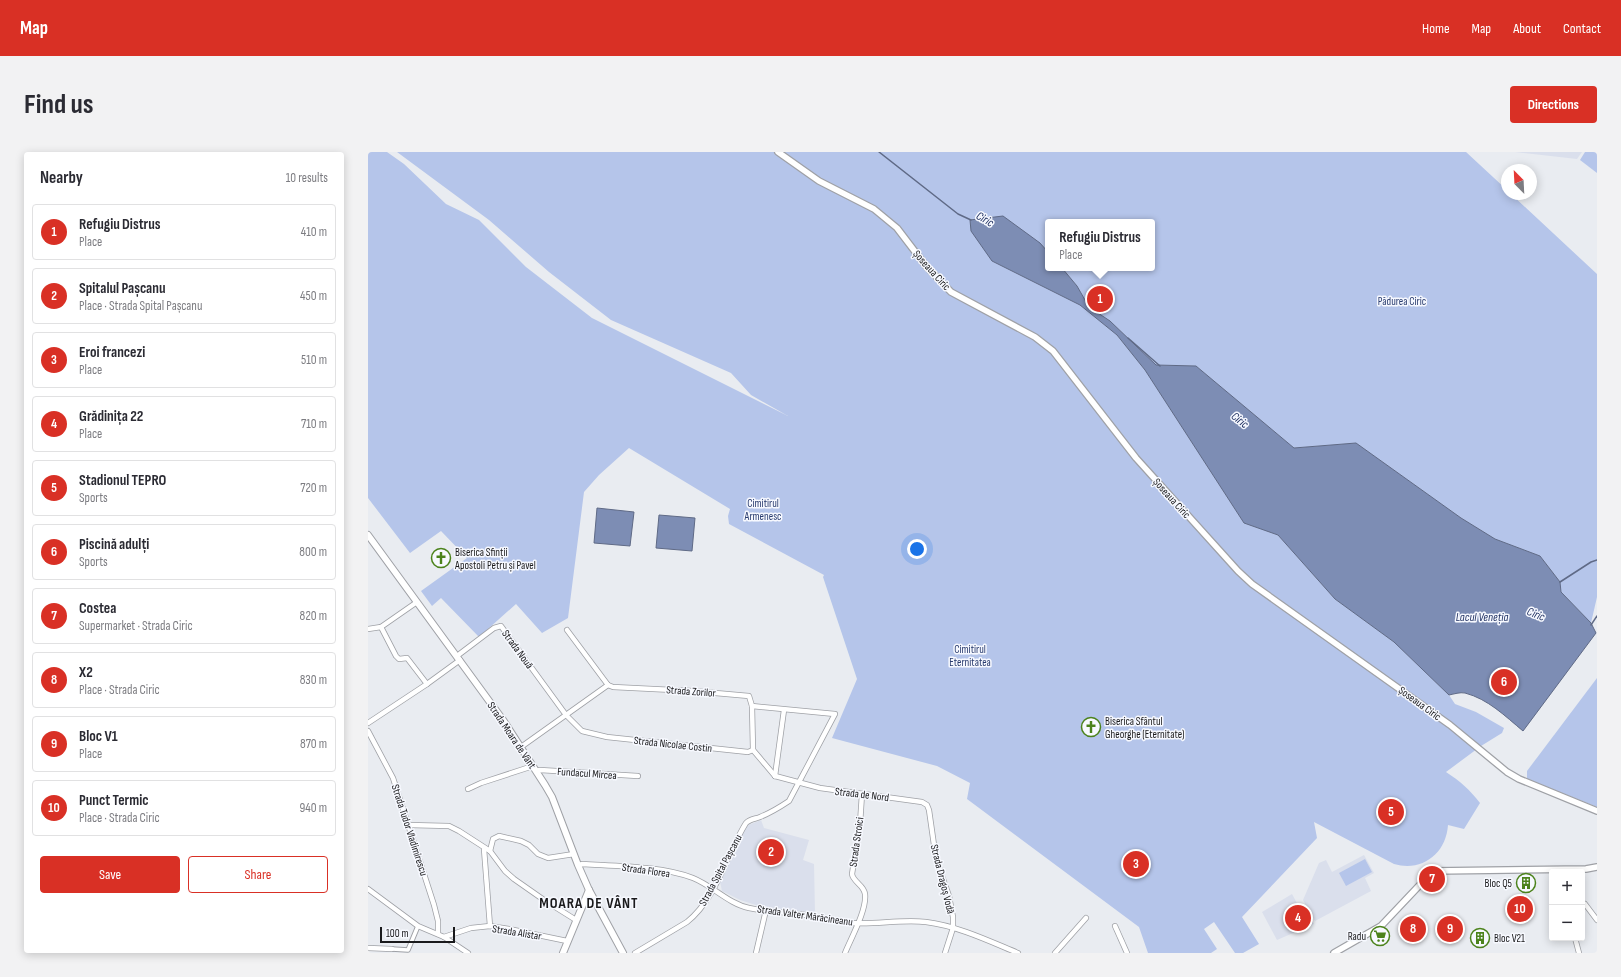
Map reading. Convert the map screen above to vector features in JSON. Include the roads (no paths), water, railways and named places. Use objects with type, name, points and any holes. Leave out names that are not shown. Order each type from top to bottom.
[{"type":"main road","name":"Strada Moara de Vânt","points":[[368,535],[504,720],[534,768],[552,798],[578,866],[589,890],[624,953]]},
{"type":"main road","points":[[563,953],[589,890]]},
{"type":"street","name":"Șoseaua Ciric","points":[[778,152],[819,182],[874,209],[897,228],[930,271],[951,292],[1035,337],[1053,351],[1136,458],[1238,571],[1252,584],[1450,725],[1507,772],[1526,782],[1597,811]]},
{"type":"street","points":[[368,630],[381,627],[417,602]]},
{"type":"street","name":"Strada Nouă","points":[[459,658],[494,628],[501,626],[566,715]]},
{"type":"street","points":[[381,627],[399,660],[407,658],[427,684]]},
{"type":"street","points":[[521,747],[608,685],[567,630]]},
{"type":"street","points":[[368,723],[427,684],[459,658]]},
{"type":"street","name":"Strada Zorilor","points":[[608,685],[613,687],[693,691],[749,696],[752,706]]},
{"type":"street","points":[[775,776],[784,710],[752,706],[753,750],[775,776],[798,783]]},
{"type":"street","name":"Strada Spital Pașcanu","points":[[635,953],[687,922],[694,916],[712,889],[746,823],[749,820],[761,817],[780,808],[789,801],[834,714],[784,710]]},
{"type":"street","name":"Strada Nicolae Costin","points":[[566,715],[582,731],[607,737],[748,752],[753,750]]},
{"type":"street","name":"Strada Tudor Vladimirescu","points":[[368,731],[393,778],[434,906],[438,921],[438,934]]},
{"type":"street","name":"Fundacul Mircea","points":[[468,789],[480,783],[534,768],[540,770],[638,776]]},
{"type":"street","name":"Strada de Nord","points":[[798,783],[832,790],[922,802],[926,805]]},
{"type":"street","name":"Strada Stroici","points":[[845,953],[858,923],[865,895],[864,889],[852,877],[860,824],[862,794]]},
{"type":"street","name":"Strada Dragoș Vodă","points":[[926,805],[929,810],[938,865],[949,896],[952,911],[953,928],[945,953]]},
{"type":"street","points":[[409,825],[449,826],[459,831],[490,851],[505,871],[514,879],[576,920]]},
{"type":"street","points":[[490,851],[493,839],[499,836],[521,841],[529,845],[541,856],[548,858],[574,854]]},
{"type":"street","points":[[484,848],[490,926]]},
{"type":"street","name":"Strada Florea","points":[[578,866],[583,864],[618,866],[666,872],[694,878],[712,889]]},
{"type":"street","points":[[1585,869],[1597,867]]},
{"type":"street","points":[[1334,953],[1381,926],[1433,871],[1549,871]]},
{"type":"street","points":[[368,889],[418,926],[444,936],[468,953]]},
{"type":"street","name":"Strada Valter Mărăcineanu","points":[[712,889],[739,905],[748,908],[807,915],[831,921],[858,923],[903,921],[927,922],[953,928],[1018,953]]},
{"type":"street","points":[[1585,904],[1597,920]]},
{"type":"street","points":[[756,953],[766,910]]},
{"type":"street","points":[[1055,953],[1086,918]]},
{"type":"street","points":[[368,948],[408,950],[418,926]]},
{"type":"street","name":"Strada Alistar","points":[[444,936],[471,928],[490,926],[567,941]]},
{"type":"street","points":[[1115,926],[1127,953]]},
{"type":"street","points":[[1576,941],[1579,953]]},
{"type":"water","name":"Lacul Veneția","points":[[1003,216],[1040,243],[1045,249],[1045,271],[1064,271],[1077,286],[1089,307],[1110,321],[1156,365],[1196,366],[1294,448],[1356,443],[1461,518],[1495,539],[1540,556],[1560,582],[1561,592],[1591,623],[1596,633],[1523,731],[1481,699],[1465,693],[1449,695],[1394,642],[1335,599],[1278,535],[1244,523],[1145,370],[1117,335],[1080,305],[992,261],[971,231],[970,220]]},
{"type":"water","points":[[597,508],[634,512],[630,546],[594,543]]},
{"type":"water","points":[[659,515],[695,518],[692,551],[656,548]]},
{"type":"waterway","name":"Ciric","points":[[879,152],[958,214],[971,220]]},
{"type":"waterway","name":"Ciric","points":[[1128,338],[1160,366]]},
{"type":"waterway","points":[[1560,582],[1591,562],[1597,560]]},
{"type":"waterway","name":"Ciric","points":[[1591,625],[1597,616]]},
{"type":"place","name":"Refugiu Distrus","points":[[1100,299]]},
{"type":"place","name":"Biserica Sfinții Apostoli Petru și Pavel","points":[[441,558]]},
{"type":"place","name":"Piscină adulți","points":[[1504,682]]},
{"type":"place","name":"Biserica Sfântul Gheorghe (Eternitate)","points":[[1091,727]]},
{"type":"place","name":"Stadionul TEPRO","points":[[1391,812]]},
{"type":"place","name":"Spitalul Pașcanu","points":[[771,852]]},
{"type":"place","name":"Eroi francezi","points":[[1136,864]]},
{"type":"place","name":"Costea","points":[[1432,879]]},
{"type":"place","name":"Bloc Q5","points":[[1526,883]]},
{"type":"place","name":"Punct Termic","points":[[1520,909]]},
{"type":"place","name":"Grădinița 22","points":[[1298,918]]},
{"type":"place","name":"X2","points":[[1413,929]]},
{"type":"place","name":"Bloc V1","points":[[1450,929]]},
{"type":"place","name":"Radu","points":[[1380,936]]},
{"type":"place","name":"Bloc V21","points":[[1480,938]]},
{"type":"district","name":"MOARA DE VÂNT","points":[[589,903]]},
{"type":"park label","name":"Pădurea Ciric","points":[[1402,301]]},
{"type":"park label","name":"Cimitirul Armenesc","points":[[763,509]]},
{"type":"park label","name":"Cimitirul Eternitatea","points":[[970,655]]}]
